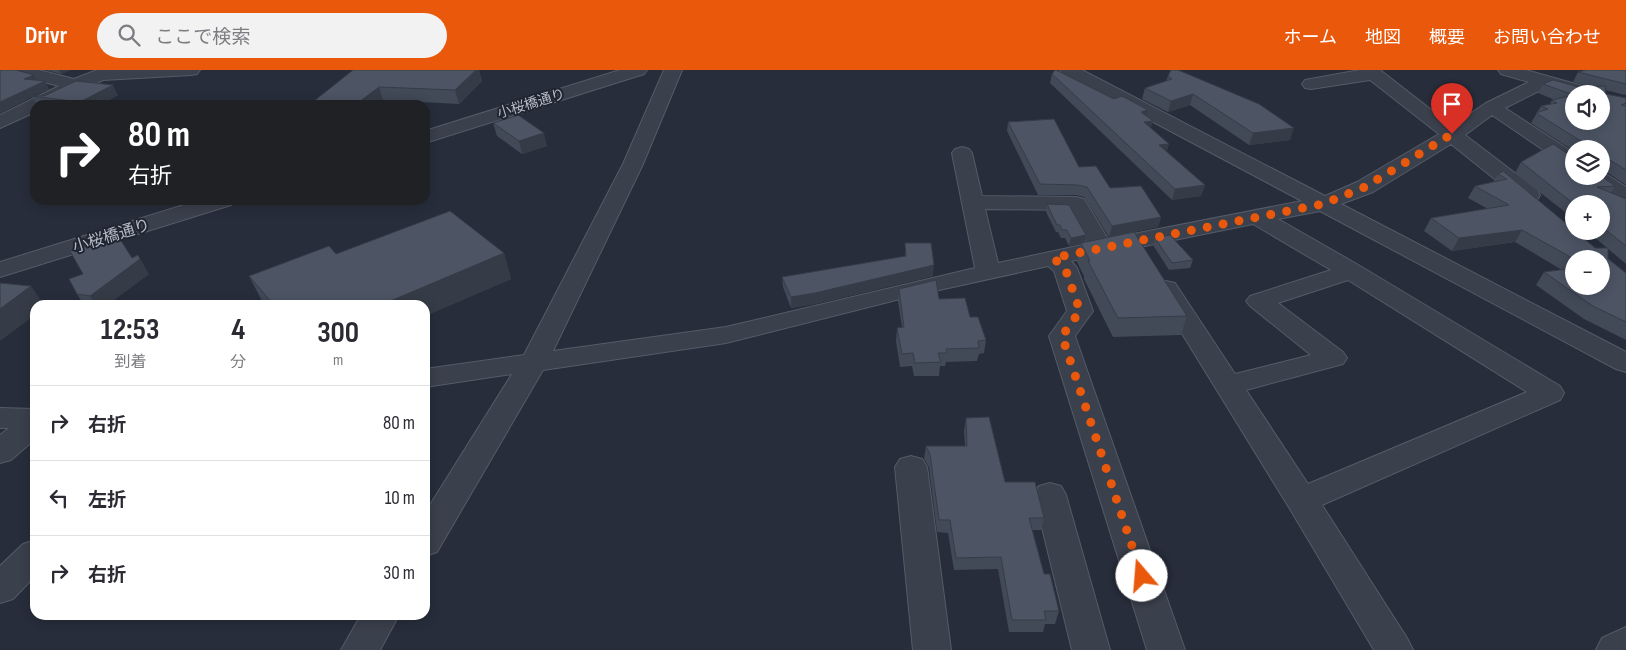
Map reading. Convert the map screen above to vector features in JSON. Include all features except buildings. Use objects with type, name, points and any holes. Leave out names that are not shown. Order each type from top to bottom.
[{"type":"street","points":[[19,70],[75,85]]},
{"type":"street","points":[[44,100],[106,73],[191,70]]},
{"type":"street","name":"小桜橋通り","points":[[430,135],[638,70]]},
{"type":"street","points":[[430,534],[534,362],[632,164],[673,70]]},
{"type":"street","points":[[1069,70],[1626,363]]},
{"type":"street","points":[[1507,70],[1565,87]]},
{"type":"street","points":[[1311,84],[1371,72],[1546,210]]},
{"type":"street","points":[[430,377],[726,335],[911,288],[1136,240],[1323,204],[1365,187],[1452,134],[1492,107],[1545,81]]},
{"type":"street","points":[[2,120],[30,107]]},
{"type":"street","points":[[1492,107],[1565,156]]},
{"type":"street","points":[[962,153],[988,272]]},
{"type":"street","points":[[1608,185],[1626,197]]},
{"type":"street","points":[[973,202],[1076,204],[1101,248]]},
{"type":"street","name":"小桜橋通り","points":[[0,270],[207,205]]},
{"type":"street","points":[[1257,217],[1550,393],[1302,500]]},
{"type":"street","points":[[1136,240],[1302,500],[1394,650]]},
{"type":"street","points":[[1053,258],[1065,268],[1080,311],[1062,336],[1166,650]]},
{"type":"street","points":[[1228,385],[1334,358],[1259,301],[1351,272]]},
{"type":"street","points":[[0,418],[30,419]]},
{"type":"street","points":[[0,452],[30,427]]},
{"type":"street","points":[[911,467],[932,650]]},
{"type":"street","points":[[1050,495],[1091,650]]},
{"type":"street","points":[[0,588],[30,559]]},
{"type":"street","points":[[360,650],[378,620]]},
{"type":"street","points":[[1615,650],[1626,644]]},
{"type":"route","points":[[1142,576],[1062,336],[1080,311],[1065,268],[1053,258],[1323,204],[1365,187],[1452,134]]}]
